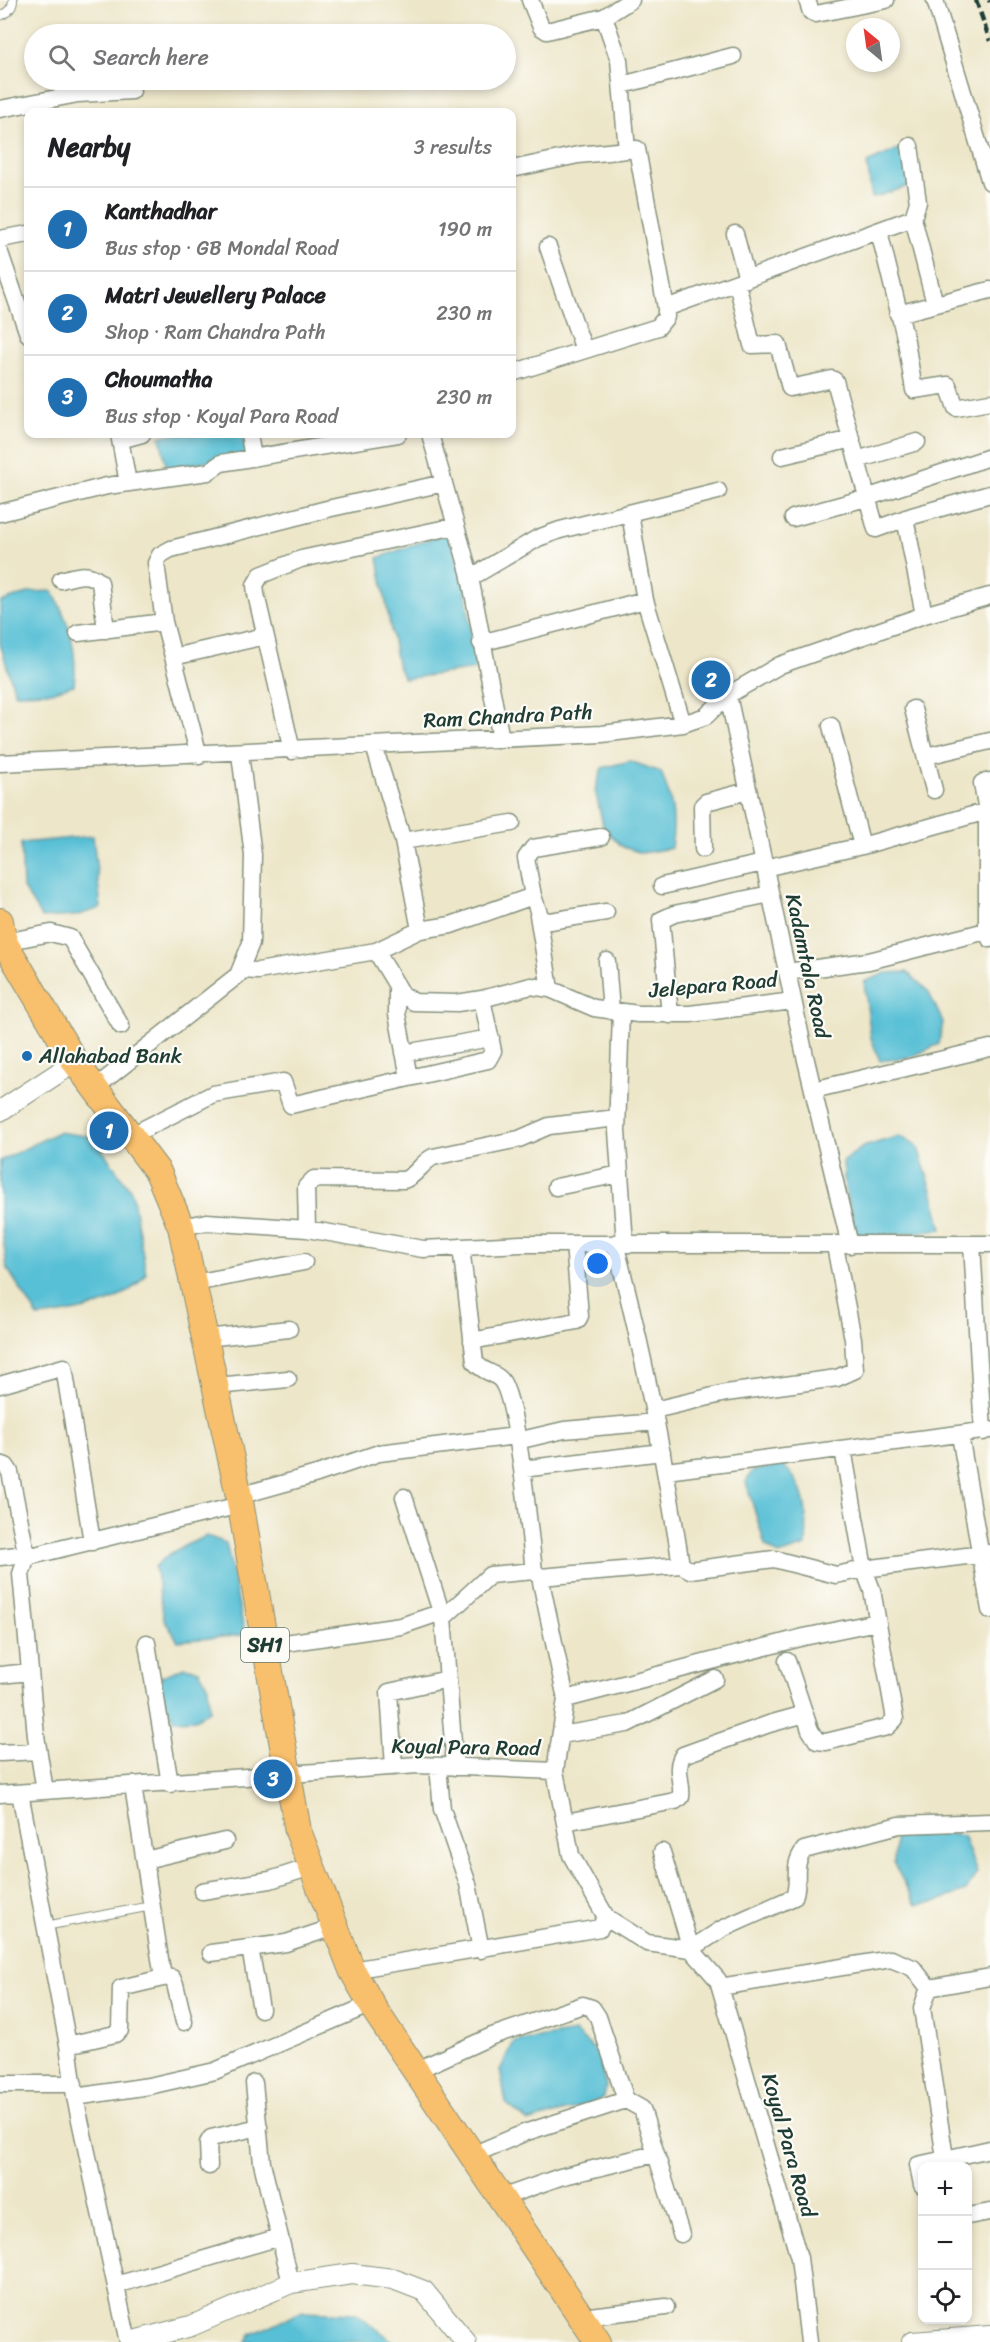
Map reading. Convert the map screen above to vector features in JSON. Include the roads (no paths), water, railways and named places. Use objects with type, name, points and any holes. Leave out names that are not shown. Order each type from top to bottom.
[{"type":"main road","name":"SH1","points":[[1,929],[75,1062],[158,1172],[181,1227],[217,1386],[298,1831],[352,1970],[371,2004],[598,2342]]},
{"type":"street","points":[[530,0],[541,27],[547,31],[604,17],[631,0]]},
{"type":"street","points":[[807,0],[811,12],[816,14],[886,0]]},
{"type":"street","points":[[935,0],[990,182]]},
{"type":"street","points":[[604,17],[619,60],[627,150]]},
{"type":"street","points":[[622,85],[733,56]]},
{"type":"street","points":[[0,109],[78,94],[132,92]]},
{"type":"street","points":[[910,146],[918,202],[913,218],[935,304]]},
{"type":"street","points":[[516,168],[578,155],[635,149],[638,152],[666,308],[666,317],[657,327],[516,373]]},
{"type":"street","points":[[666,308],[913,218]]},
{"type":"street","points":[[879,231],[914,390],[948,385],[956,408],[990,402]]},
{"type":"street","points":[[735,234],[752,345],[778,344],[790,388],[832,379],[835,381],[876,529],[880,530],[905,518],[990,494]]},
{"type":"street","points":[[0,238],[24,235]]},
{"type":"street","points":[[548,248],[584,350]]},
{"type":"street","points":[[0,253],[24,322]]},
{"type":"street","points":[[898,314],[990,290]]},
{"type":"street","points":[[120,438],[128,483]]},
{"type":"street","points":[[250,438],[253,458]]},
{"type":"street","points":[[0,513],[128,483],[208,472],[221,463],[374,438]]},
{"type":"street","points":[[431,438],[470,578],[501,739]]},
{"type":"street","points":[[782,456],[852,439]]},
{"type":"street","points":[[857,460],[917,442]]},
{"type":"street","points":[[793,518],[866,498],[990,457]]},
{"type":"street","points":[[199,756],[164,622],[156,564],[160,555],[171,549],[327,509],[444,483]]},
{"type":"street","points":[[470,578],[538,538],[718,491]]},
{"type":"street","points":[[630,514],[645,600],[683,724]]},
{"type":"street","points":[[905,518],[924,615]]},
{"type":"street","points":[[292,751],[255,585],[261,575],[301,559],[456,526]]},
{"type":"street","points":[[61,580],[85,574],[93,576],[100,582],[106,630]]},
{"type":"street","name":"Ram Chandra Path","points":[[0,764],[128,756],[240,754],[602,734],[683,724],[706,716],[728,695],[780,665],[924,615],[990,596]]},
{"type":"street","points":[[482,643],[645,600]]},
{"type":"street","points":[[78,633],[164,622]]},
{"type":"street","points":[[173,657],[265,636]]},
{"type":"street","name":"Kadamtala Road","points":[[655,1416],[726,1393],[837,1378],[855,1370],[842,1246],[813,1090],[728,695]]},
{"type":"street","points":[[913,709],[934,790]]},
{"type":"street","points":[[831,726],[862,846]]},
{"type":"street","points":[[926,756],[990,741]]},
{"type":"street","points":[[374,746],[403,841],[420,930]]},
{"type":"street","points":[[96,1087],[238,975],[251,943],[253,855],[240,754]]},
{"type":"street","points":[[787,972],[869,961],[989,933],[987,811],[981,787],[982,783],[990,781]]},
{"type":"street","points":[[703,849],[702,806],[706,802],[748,791]]},
{"type":"street","points":[[662,886],[862,846],[987,811]]},
{"type":"street","points":[[403,841],[512,823]]},
{"type":"street","points":[[550,989],[526,858],[533,848],[601,837]]},
{"type":"street","points":[[670,1015],[661,920],[675,914],[770,894]]},
{"type":"street","points":[[240,970],[258,971],[376,951],[420,930],[451,925],[533,896]]},
{"type":"street","points":[[538,915],[550,921],[606,912]]},
{"type":"street","points":[[1,929],[51,933],[70,938],[121,1026]]},
{"type":"street","name":"Jelepara Road","points":[[376,951],[402,994],[414,1002],[457,1003],[531,986],[550,989],[594,1008],[616,1012],[670,1015],[793,1001]]},
{"type":"street","points":[[607,961],[616,1012],[620,1243],[666,1471],[681,1565]]},
{"type":"street","points":[[397,986],[397,1014],[409,1078]]},
{"type":"street","points":[[132,1135],[213,1094],[283,1082],[291,1105],[488,1060],[494,1051],[482,999]]},
{"type":"street","points":[[404,1053],[491,1038]]},
{"type":"street","points":[[813,1090],[990,1048]]},
{"type":"street","points":[[0,1111],[75,1062]]},
{"type":"street","points":[[307,1229],[306,1187],[314,1179],[404,1180],[412,1177],[422,1164],[433,1157],[519,1139],[549,1126],[617,1118]]},
{"type":"street","points":[[556,1188],[620,1174]]},
{"type":"street","points":[[181,1227],[207,1222],[307,1229],[423,1249],[620,1243],[842,1246],[990,1244]]},
{"type":"street","points":[[472,1341],[577,1321],[580,1316],[574,1244]]},
{"type":"street","points":[[666,1471],[986,1431],[972,1244]]},
{"type":"street","points":[[460,1247],[475,1362],[480,1369],[500,1379],[505,1389],[517,1438],[537,1574],[566,1699],[555,1771]]},
{"type":"street","points":[[194,1283],[304,1262]]},
{"type":"street","points":[[206,1338],[289,1329]]},
{"type":"street","points":[[0,1384],[64,1367],[92,1542]]},
{"type":"street","points":[[217,1386],[288,1379]]},
{"type":"street","points":[[0,1557],[26,1556],[92,1542],[239,1500],[379,1453],[517,1438],[655,1416]]},
{"type":"street","points":[[960,1435],[985,1554],[990,1610]]},
{"type":"street","points":[[787,1661],[810,1730],[817,1741],[826,1742],[887,1727],[895,1719],[872,1590],[864,1569],[843,1449]]},
{"type":"street","points":[[522,1469],[662,1452]]},
{"type":"street","points":[[0,1464],[6,1466],[10,1472],[26,1556],[21,1574],[38,1750],[45,1791]]},
{"type":"street","points":[[404,1497],[442,1615],[448,1679],[446,1766],[442,1809],[468,1884],[481,1950]]},
{"type":"street","points":[[265,1646],[401,1626],[442,1615],[490,1575],[681,1565],[690,1570],[774,1559],[836,1575],[864,1569],[985,1554]]},
{"type":"street","points":[[566,1699],[804,1637],[878,1622]]},
{"type":"street","points":[[147,1643],[171,1784]]},
{"type":"street","points":[[0,1676],[30,1672]]},
{"type":"street","points":[[394,1767],[389,1692],[448,1679]]},
{"type":"street","points":[[561,1735],[627,1724],[715,1679]]},
{"type":"street","points":[[565,1822],[675,1801],[681,1797],[682,1788],[678,1772],[679,1761],[683,1755],[769,1724],[805,1714]]},
{"type":"street","points":[[0,1753],[38,1750]]},
{"type":"street","name":"Koyal Para Road","points":[[0,1794],[394,1767],[446,1766],[555,1771],[571,1854],[606,1917],[647,1943],[691,1949],[718,1980],[799,2258],[809,2342]]},
{"type":"street","points":[[133,1786],[163,1978]]},
{"type":"street","points":[[20,1793],[68,2045],[74,2091],[129,2342],[192,2326],[291,2283],[352,2274],[404,2281],[424,2290],[466,2342]]},
{"type":"street","points":[[662,1852],[691,1949],[722,1929],[795,1897],[798,1888],[794,1871],[797,1859],[804,1850],[899,1825],[990,1822]]},
{"type":"street","points":[[145,1860],[225,1841]]},
{"type":"street","points":[[202,1891],[270,1880],[311,1867]]},
{"type":"street","points":[[352,1970],[481,1950],[600,1928],[606,1917]]},
{"type":"street","points":[[211,1953],[286,1943],[334,1927]]},
{"type":"street","points":[[250,1948],[261,2009]]},
{"type":"street","points":[[720,1988],[891,1959],[913,1968],[929,1988]]},
{"type":"street","points":[[929,1988],[990,1977]]},
{"type":"street","points":[[68,2045],[115,2034],[120,2030],[121,1988],[163,1978],[172,1978],[175,1984],[184,2022]]},
{"type":"street","points":[[929,1988],[922,2008],[945,2158]]},
{"type":"street","points":[[0,2084],[74,2091],[149,2086],[215,2071],[371,2004]]},
{"type":"street","points":[[416,2071],[492,2036],[583,2005],[592,2008],[598,2017],[626,2100],[642,2109],[681,2234]]},
{"type":"street","points":[[254,2083],[262,2163],[291,2283]]},
{"type":"street","points":[[472,2155],[524,2133],[626,2100]]},
{"type":"street","points":[[209,2166],[208,2143],[211,2138],[259,2127]]},
{"type":"street","points":[[930,2162],[990,2149]]},
{"type":"street","points":[[501,2198],[560,2177],[655,2154]]},
{"type":"street","points":[[972,2215],[990,2212]]},
{"type":"street","points":[[116,2285],[279,2237]]},
{"type":"street","points":[[581,2317],[666,2307]]},
{"type":"street","points":[[912,2342],[990,2336]]},
{"type":"lane","points":[[0,16],[6,14],[13,5],[13,0]]},
{"type":"lane","points":[[45,1926],[152,1906]]},
{"type":"water","points":[[905,146],[916,184],[872,198],[867,163]]},
{"type":"water","points":[[160,438],[243,438],[247,454],[167,469]]},
{"type":"water","points":[[448,532],[464,578],[476,669],[404,679],[397,664],[378,558]]},
{"type":"water","points":[[52,591],[71,636],[75,660],[74,685],[51,692],[15,693],[0,644],[0,602],[31,592]]},
{"type":"water","points":[[630,761],[661,772],[672,809],[671,848],[642,853],[623,847],[604,829],[595,790],[602,768]]},
{"type":"water","points":[[93,836],[101,908],[75,916],[42,918],[23,888],[21,843]]},
{"type":"water","points":[[907,972],[928,991],[943,1022],[939,1044],[911,1057],[880,1061],[871,1038],[864,982],[886,973]]},
{"type":"water","points":[[58,1132],[93,1137],[132,1192],[146,1273],[126,1293],[113,1300],[83,1310],[38,1317],[7,1268],[0,1213],[0,1161]]},
{"type":"water","points":[[899,1136],[917,1145],[942,1229],[876,1237],[856,1233],[845,1189],[843,1161],[863,1147]]},
{"type":"water","points":[[782,1465],[797,1481],[801,1491],[806,1512],[807,1535],[806,1546],[779,1555],[765,1545],[746,1482],[752,1471]]},
{"type":"water","points":[[207,1536],[226,1543],[245,1635],[178,1641],[164,1619],[155,1567],[173,1552]]},
{"type":"water","points":[[185,1667],[199,1670],[208,1686],[210,1710],[195,1719],[175,1720],[161,1700],[160,1677]]},
{"type":"water","points":[[914,1830],[963,1836],[977,1873],[966,1891],[935,1902],[916,1905],[894,1864],[895,1839]]},
{"type":"water","points":[[575,2032],[597,2052],[606,2086],[604,2097],[593,2103],[528,2122],[506,2103],[500,2070],[514,2042]]},
{"type":"water","points":[[303,2311],[356,2313],[394,2342],[246,2342],[252,2334]]},
{"type":"railway","points":[[976,0],[990,41]]},
{"type":"place","name":"Matri Jewellery Palace","points":[[711,680]]},
{"type":"place","name":"Allahabad Bank","points":[[27,1056]]},
{"type":"place","name":"Kanthadhar","points":[[109,1131]]},
{"type":"place","name":"Choumatha","points":[[273,1779]]}]
